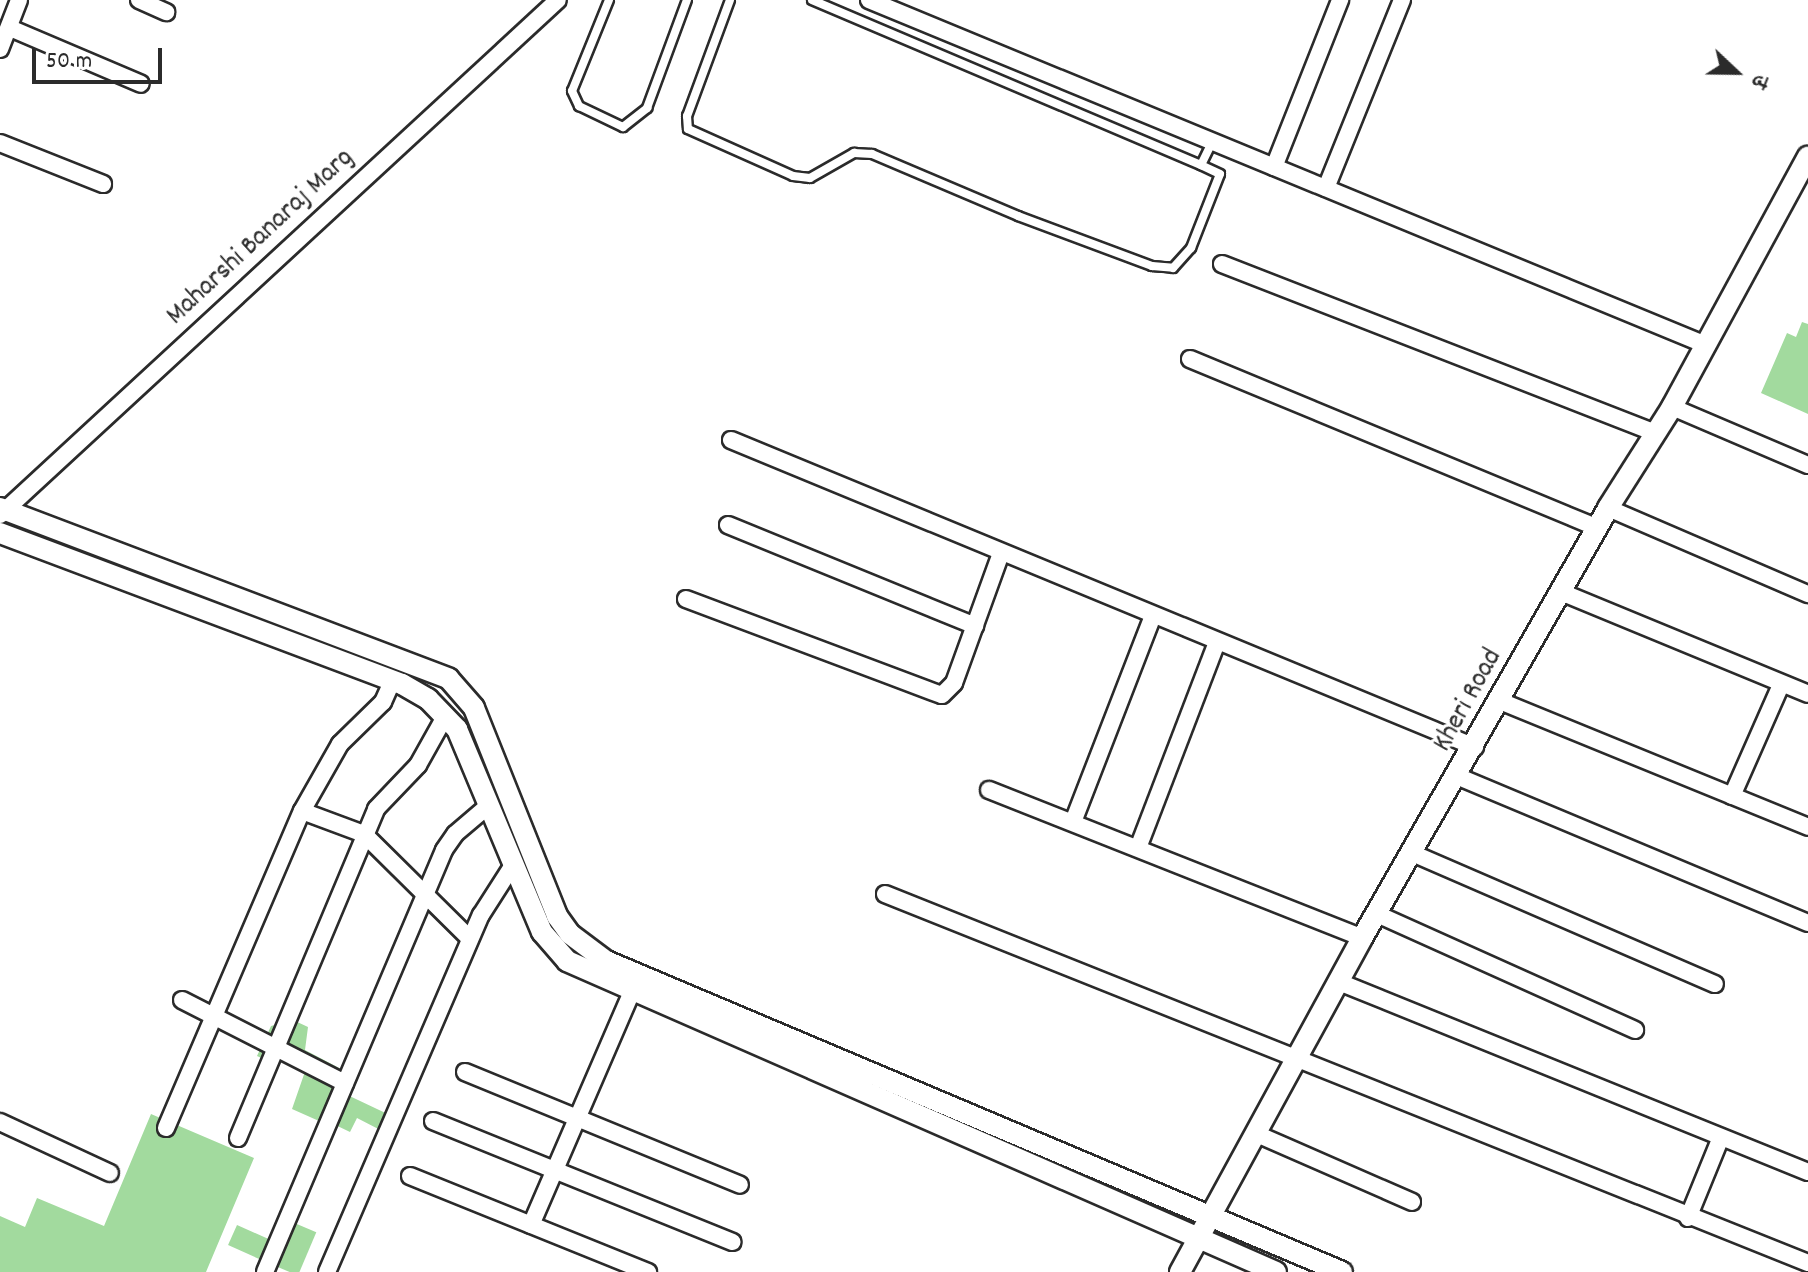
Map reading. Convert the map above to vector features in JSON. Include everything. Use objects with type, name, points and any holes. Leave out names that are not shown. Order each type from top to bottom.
[{"type":"street","points":[[0,49],[19,0]]},
{"type":"street","points":[[139,0],[166,12]]},
{"type":"street","name":"Maharshi Banaraj Marg","points":[[2,511],[558,0]]},
{"type":"street","points":[[869,0],[1706,345]]},
{"type":"street","points":[[1274,167],[1340,0]]},
{"type":"street","points":[[1326,188],[1402,0]]},
{"type":"street","points":[[10,28],[141,84]]},
{"type":"street","points":[[0,143],[103,184]]},
{"type":"street","name":"Kheri Road","points":[[1180,1272],[1259,1135],[1362,938],[1459,777],[1608,508],[1672,407],[1802,184],[1808,157]]},
{"type":"street","points":[[1222,264],[1656,433]]},
{"type":"street","points":[[1190,359],[1597,528]]},
{"type":"street","points":[[1672,407],[1808,465]]},
{"type":"street","points":[[731,440],[1475,747]]},
{"type":"street","points":[[1608,508],[1808,594]]},
{"type":"street","points":[[2,511],[449,679],[474,708],[557,916],[570,934],[606,961],[1210,1219],[1342,1272]]},
{"type":"street","points":[[728,525],[975,626]]},
{"type":"street","points":[[0,533],[393,680],[446,715],[552,947],[576,966],[1276,1272]]},
{"type":"street","points":[[686,599],[933,696],[950,690],[1001,553]]},
{"type":"street","points":[[1561,592],[1808,694]]},
{"type":"street","points":[[1073,822],[1153,616]]},
{"type":"street","points":[[1138,848],[1217,642]]},
{"type":"street","points":[[166,1128],[302,811],[340,744],[378,709],[393,680]]},
{"type":"street","points":[[1732,796],[1781,685]]},
{"type":"street","points":[[1500,701],[1808,827]]},
{"type":"street","points":[[238,1138],[376,809],[418,765],[446,715]]},
{"type":"street","points":[[1459,777],[1808,923]]},
{"type":"street","points":[[989,790],[1362,938]]},
{"type":"street","points":[[265,1272],[427,891],[455,834],[488,806]]},
{"type":"street","points":[[302,811],[364,834],[427,891],[470,939]]},
{"type":"street","points":[[1412,853],[1715,984]]},
{"type":"street","points":[[327,1272],[470,939],[513,865]]},
{"type":"street","points":[[885,894],[1688,1218],[1808,1263]]},
{"type":"street","points":[[1377,914],[1635,1030]]},
{"type":"street","points":[[1339,982],[1808,1172]]},
{"type":"street","points":[[531,1225],[632,992]]},
{"type":"street","points":[[182,1000],[215,1014],[345,1083]]},
{"type":"street","points":[[465,1072],[740,1185]]},
{"type":"street","points":[[433,1121],[733,1242]]},
{"type":"street","points":[[0,1122],[110,1173]]},
{"type":"street","points":[[1259,1135],[1412,1202]]},
{"type":"street","points":[[1688,1218],[1721,1137]]},
{"type":"street","points":[[410,1176],[648,1272]]},
{"type":"lane","points":[[609,0],[572,91],[579,106],[623,127],[647,108],[687,0]]},
{"type":"lane","points":[[730,0],[687,116],[688,129],[793,176],[810,178],[854,153],[872,154],[1018,216],[1152,266],[1173,268],[1191,248],[1220,174],[812,0]]},
{"type":"lane","points":[[1204,166],[1212,142]]},
{"type":"green space","points":[[1802,322],[1808,324],[1808,414],[1761,393],[1787,333],[1796,337]]},
{"type":"green space","points":[[293,1020],[308,1027],[305,1050],[343,1070],[319,1121],[292,1109],[309,1060],[278,1039],[268,1061],[257,1056],[271,1026]]},
{"type":"green space","points":[[339,1091],[396,1118],[388,1134],[357,1118],[350,1132],[325,1120]]},
{"type":"green space","points":[[151,1114],[254,1158],[206,1272],[0,1272],[0,1216],[25,1227],[37,1198],[104,1226]]},
{"type":"green space","points":[[285,1219],[316,1232],[299,1272],[290,1272],[267,1262]]},
{"type":"green space","points":[[237,1225],[271,1240],[262,1260],[228,1245]]}]
